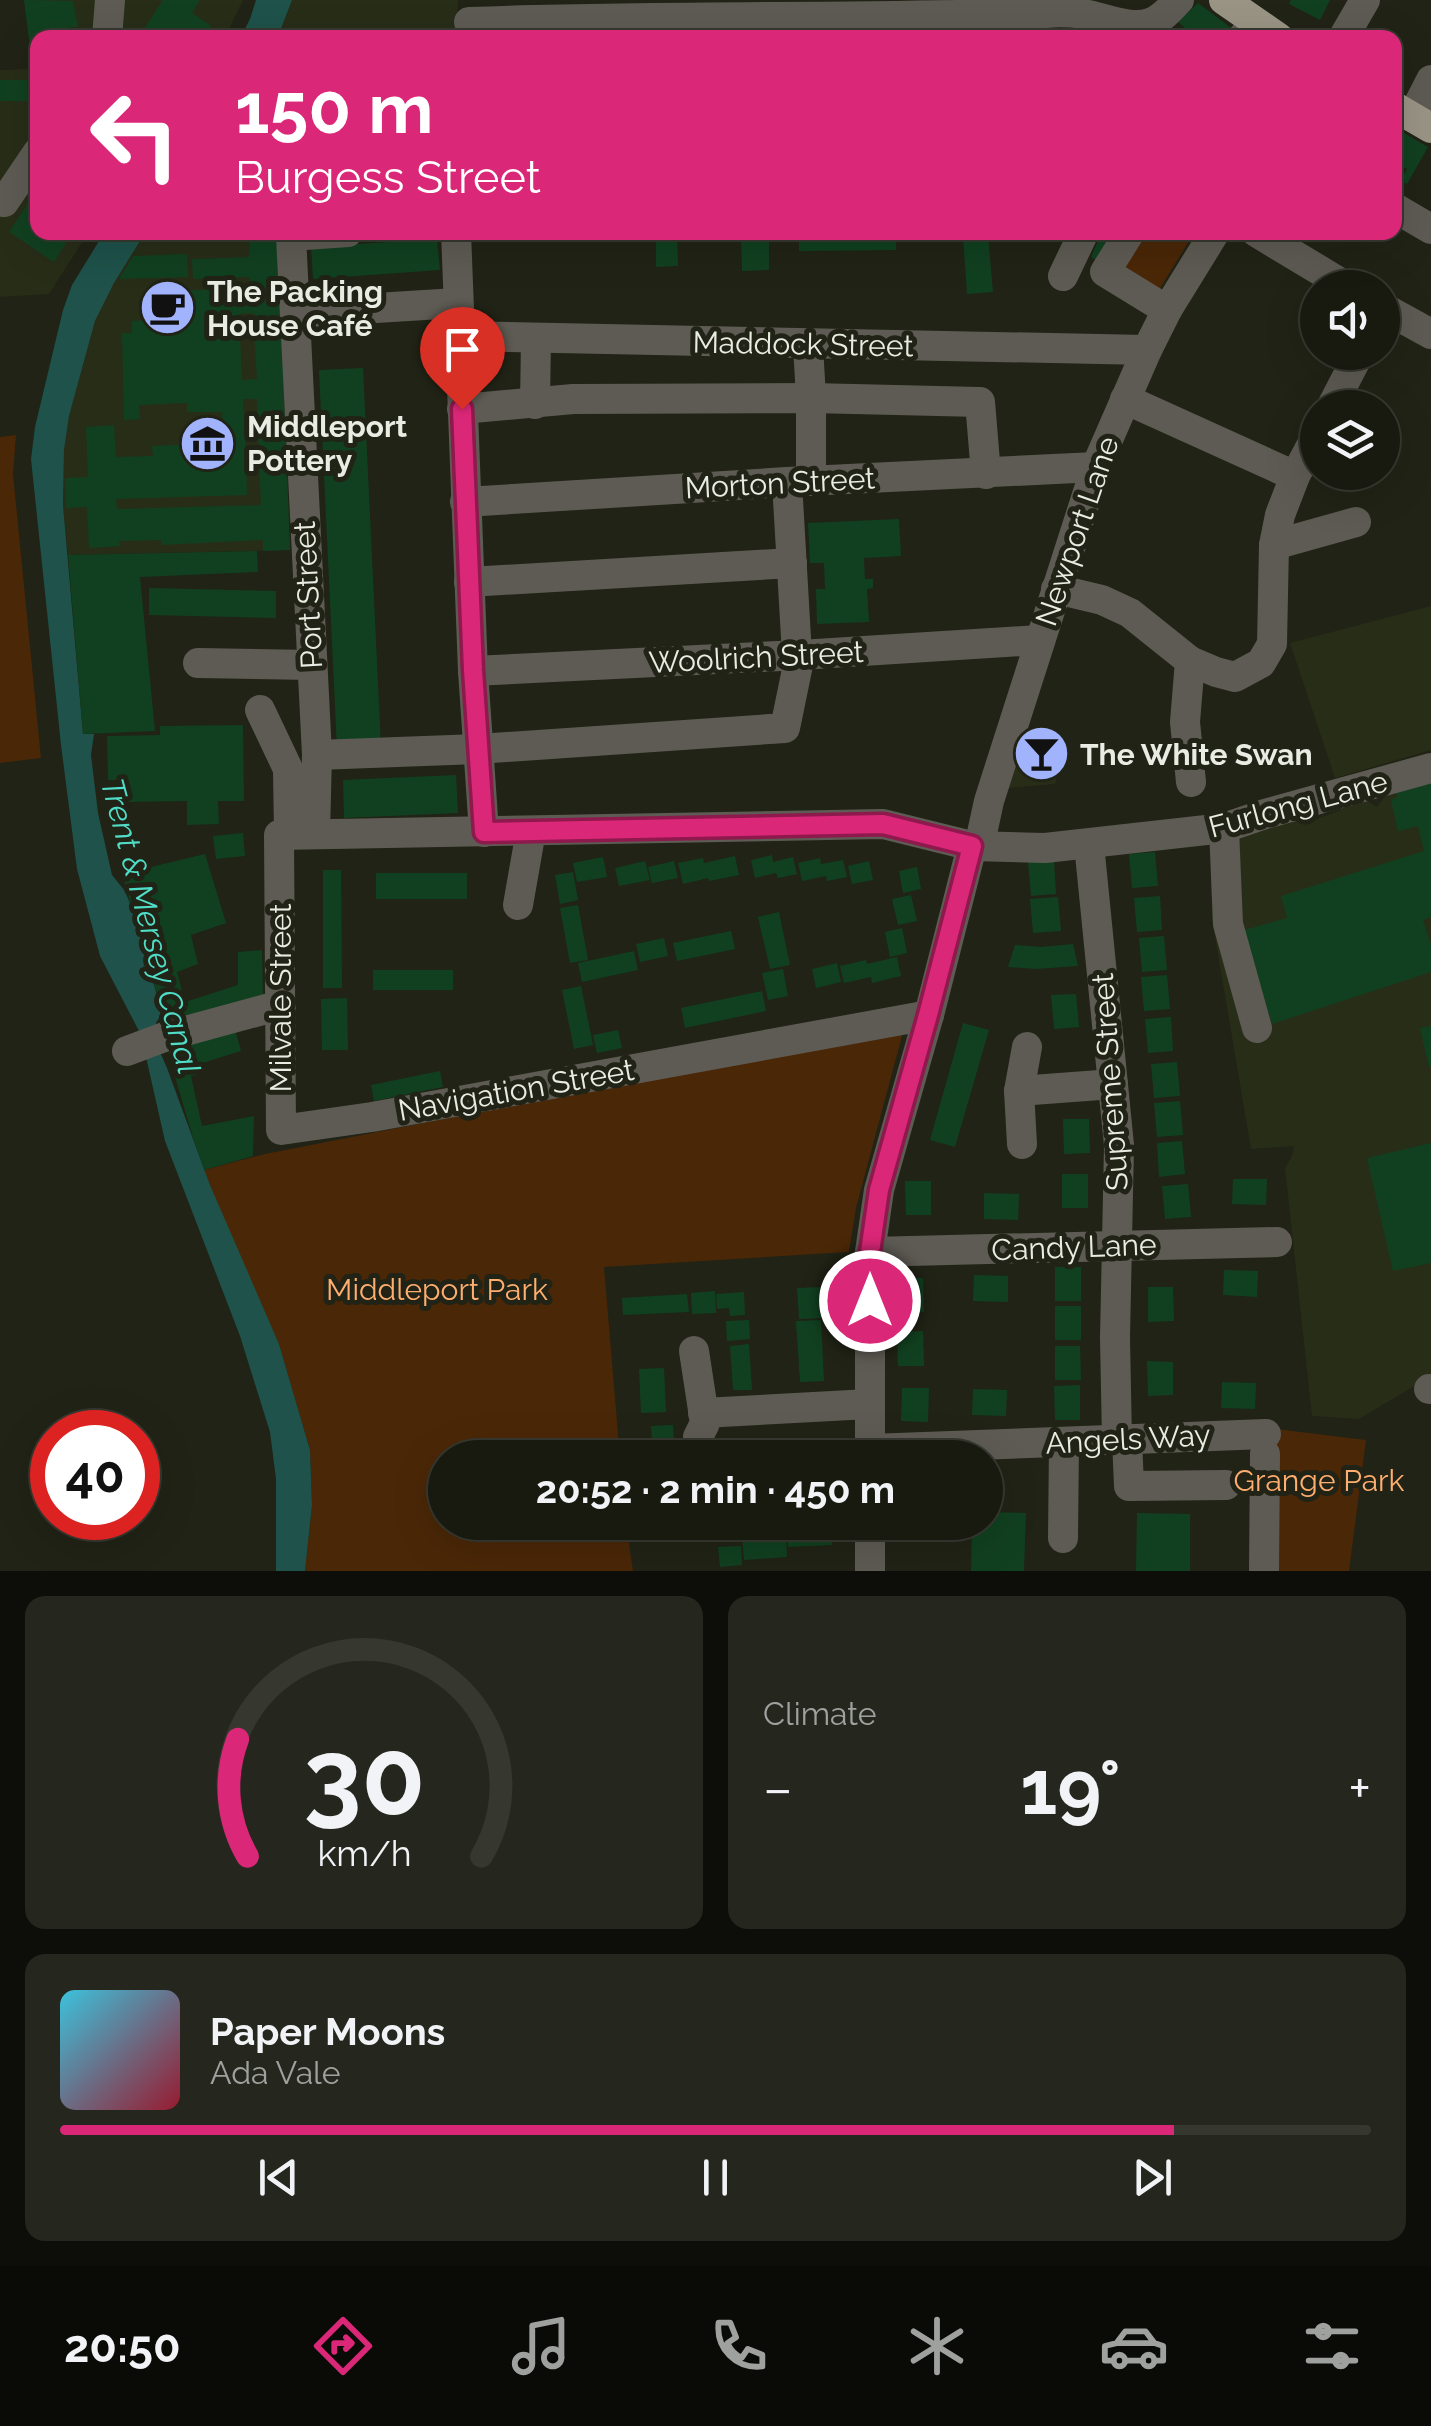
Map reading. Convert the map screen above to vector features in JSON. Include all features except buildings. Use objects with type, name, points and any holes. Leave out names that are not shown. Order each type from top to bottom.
[{"type":"main road","points":[[1224,0],[1256,30]]},
{"type":"street","points":[[108,30],[110,0]]},
{"type":"street","points":[[469,20],[1055,12],[1134,25],[1148,24],[1165,15],[1179,0]]},
{"type":"street","points":[[1348,30],[1365,0]]},
{"type":"street","points":[[1413,117],[1431,80]]},
{"type":"street","points":[[4,202],[30,164]]},
{"type":"street","points":[[1402,212],[1431,229]]},
{"type":"street","name":"Port Street","points":[[291,240],[302,332],[317,754],[294,834]]},
{"type":"street","points":[[456,240],[457,303],[449,337],[462,409],[484,832]]},
{"type":"street","points":[[1064,276],[1080,240]]},
{"type":"street","points":[[1125,240],[1105,272],[1168,310]]},
{"type":"street","name":"Newport Lane","points":[[869,1440],[870,1252],[879,1190],[928,1015],[989,801],[1096,467],[1147,350],[1210,240]]},
{"type":"street","points":[[1269,240],[1320,270]]},
{"type":"street","points":[[302,332],[457,303]]},
{"type":"street","points":[[1400,318],[1431,334]]},
{"type":"street","name":"Maddock Street","points":[[449,337],[1147,350]]},
{"type":"street","points":[[535,404],[536,338]]},
{"type":"street","points":[[317,754],[786,728],[799,655],[792,564],[811,398],[808,344]]},
{"type":"street","points":[[462,409],[572,399],[980,402],[986,474]]},
{"type":"street","points":[[1126,399],[1295,476]]},
{"type":"street","points":[[1056,589],[1102,600],[1130,613],[1190,660],[1235,677],[1261,663],[1272,644],[1274,545],[1280,515],[1300,466]]},
{"type":"street","name":"Morton Street","points":[[465,502],[1096,467]]},
{"type":"street","points":[[1274,545],[1356,522]]},
{"type":"street","points":[[468,582],[792,564]]},
{"type":"street","name":"Woolrich Street","points":[[473,670],[1039,640]]},
{"type":"street","points":[[1190,660],[1186,722],[1192,782]]},
{"type":"street","points":[[198,664],[312,665]]},
{"type":"street","points":[[260,710],[288,769],[294,834]]},
{"type":"street","name":"Furlong Lane","points":[[294,834],[883,824],[976,847],[1045,848],[1224,828],[1431,768]]},
{"type":"street","points":[[1224,828],[1228,924],[1256,1028]]},
{"type":"street","points":[[518,904],[532,831]]},
{"type":"street","name":"Milvale Street","points":[[294,834],[281,1005],[280,1130],[366,1118]]},
{"type":"street","name":"Supreme Street","points":[[1089,844],[1120,1145],[1116,1338],[1122,1441],[1129,1486],[1226,1485]]},
{"type":"street","points":[[126,1051],[281,1005]]},
{"type":"street","name":"Navigation Street","points":[[366,1118],[659,1051],[928,1015]]},
{"type":"street","points":[[1022,1144],[1019,1091],[1027,1047]]},
{"type":"street","points":[[1019,1091],[1112,1084]]},
{"type":"street","name":"Candy Lane","points":[[870,1252],[1278,1242]]},
{"type":"street","points":[[694,1351],[701,1425],[868,1404]]},
{"type":"street","name":"Angels Way","points":[[1003,1446],[1122,1441],[1266,1444],[1264,1571]]},
{"type":"street","points":[[1063,1538],[1064,1443]]},
{"type":"street","points":[[870,1540],[870,1571]]},
{"type":"shaded area","points":[[24,0],[243,0],[228,30],[30,30],[30,46]]},
{"type":"shaded area","points":[[292,0],[458,0],[456,30],[281,30]]},
{"type":"shaded area","points":[[30,69],[30,240],[84,240],[49,294],[0,297],[0,70]]},
{"type":"shaded area","name":"Middleport Pottery","points":[[141,240],[278,240],[290,550],[68,555],[63,505],[69,416],[95,321]]},
{"type":"shaded area","points":[[1431,606],[1431,750],[1335,778],[1290,643]]},
{"type":"shaded area","points":[[1024,736],[1066,748],[1055,784],[1007,788]]},
{"type":"shaded area","points":[[1431,779],[1431,1376],[1359,1419],[1312,1416],[1285,1168],[1294,1146],[1251,1149],[1212,919],[1210,845],[1311,815],[1317,819],[1340,810],[1346,800],[1361,797],[1377,807],[1390,789]]},
{"type":"green space","points":[[1129,240],[1190,240],[1154,298],[1110,270]]},
{"type":"green space","points":[[16,435],[13,474],[41,758],[0,763],[0,437]]},
{"type":"green space","name":"Middleport Park","points":[[888,1032],[902,1036],[856,1208],[849,1252],[604,1267],[619,1440],[428,1440],[428,1540],[628,1540],[633,1571],[305,1571],[312,1505],[310,1450],[279,1344],[204,1170],[265,1154]]},
{"type":"green space","name":"Grange Park","points":[[1276,1429],[1366,1440],[1349,1571],[1277,1571]]},
{"type":"water","points":[[256,0],[292,0],[281,30],[244,30]]},
{"type":"water","points":[[100,240],[141,240],[95,321],[69,416],[64,450],[63,505],[83,734],[94,734],[91,755],[98,813],[112,875],[125,891],[133,911],[162,1013],[156,1023],[156,1043],[210,1185],[279,1344],[310,1450],[312,1505],[305,1571],[276,1571],[276,1479],[270,1432],[240,1336],[165,1141],[141,1035],[100,956],[77,869],[31,459],[35,427],[72,285]]},
{"type":"place","name":"The Packing House Café","points":[[168,308]]},
{"type":"place","name":"Middleport Pottery","points":[[208,443]]},
{"type":"place","name":"The White Swan","points":[[1041,754]]},
{"type":"route","points":[[462,409],[484,832],[883,824],[972,846],[879,1190],[870,1252],[870,1301]]},
{"type":"water label","name":"Trent & Mersey Canal","points":[[151,926]]}]
